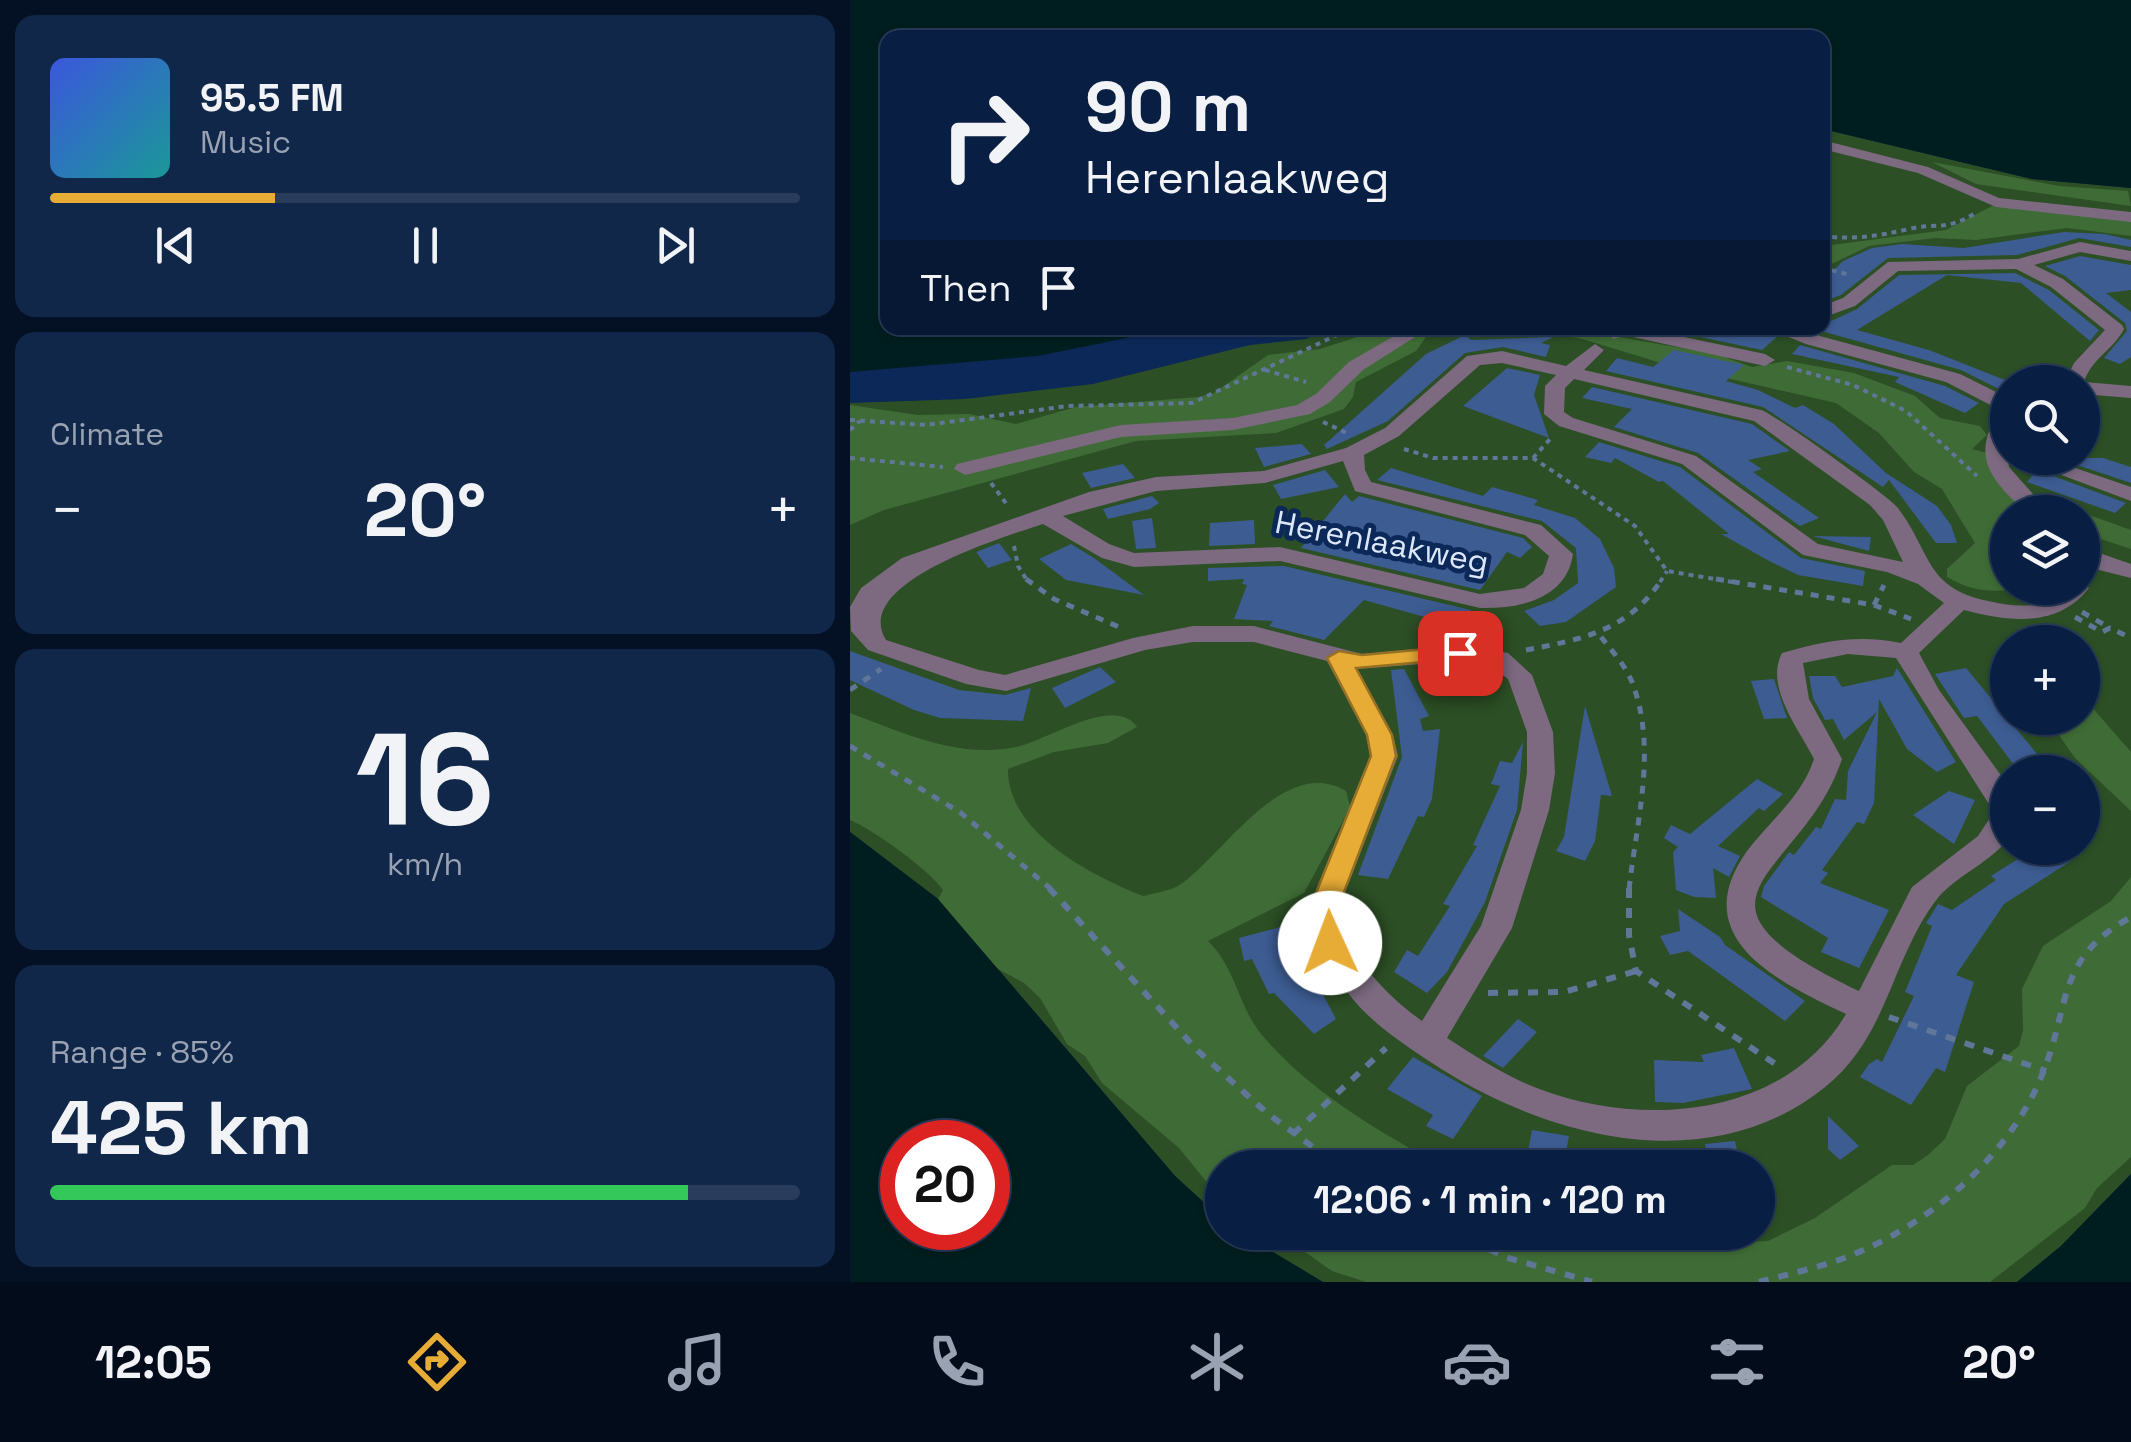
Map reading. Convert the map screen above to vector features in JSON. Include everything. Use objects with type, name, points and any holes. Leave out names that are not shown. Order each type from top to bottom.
[{"type":"lane","points":[[1830,146],[1922,170],[1996,202],[2131,217]]},
{"type":"lane","points":[[1830,309],[1849,302],[1894,266],[2019,264],[2080,247],[2131,256]]},
{"type":"lane","points":[[2019,264],[2056,282],[2115,330],[2110,341],[2081,365]]},
{"type":"lane","points":[[966,469],[1142,428],[1262,421],[1303,410],[1356,366],[1408,335]]},
{"type":"lane","points":[[1646,335],[1765,360]]},
{"type":"lane","points":[[1800,335],[1952,378],[1990,400]]},
{"type":"lane","points":[[1595,350],[1555,386],[1551,404],[1554,414],[1566,422],[1688,460],[1811,550],[1893,566],[1960,600],[2001,612],[2055,606]]},
{"type":"lane","name":"Herenlaakweg","points":[[1499,660],[1460,653],[1362,662],[1293,641],[1254,634],[1193,634],[1006,682],[877,646],[863,631],[860,611],[870,593],[910,563],[1096,498],[1156,484],[1265,477],[1352,452],[1384,438],[1474,360],[1502,358],[1761,416],[1784,429],[1809,454],[1878,499],[1902,527],[1925,579]]},
{"type":"lane","points":[[2100,389],[2131,392]]},
{"type":"lane","name":"Herenlaakweg","points":[[1047,517],[1123,559],[1240,552],[1290,555],[1480,601],[1530,594],[1550,583],[1561,568],[1560,554],[1533,530],[1363,486],[1354,470],[1352,452]]},
{"type":"lane","points":[[2001,475],[2019,495]]},
{"type":"lane","points":[[2076,475],[2131,494]]},
{"type":"lane","points":[[2100,566],[2131,571]]},
{"type":"lane","points":[[1906,652],[1960,600]]},
{"type":"lane","points":[[1868,1010],[1805,980],[1760,950],[1742,919],[1740,890],[1755,862],[1821,786],[1828,759],[1792,692],[1788,680],[1791,659],[1830,646],[1870,642],[1906,652],[1934,704],[1990,776]]},
{"type":"lane","points":[[1339,658],[1380,735],[1384,756],[1322,913],[1344,970],[1416,1035],[1478,1075],[1542,1106],[1597,1121],[1670,1125],[1744,1114],[1799,1088],[1839,1051],[1868,1010],[1926,892],[1990,843]]},
{"type":"lane","points":[[1416,1035],[1462,989],[1496,928],[1535,810],[1542,772],[1540,732],[1520,675],[1499,660]]},
{"type":"path","points":[[1830,239],[1864,238],[1876,231],[1894,236],[1910,228],[1946,228],[1996,202]]},
{"type":"path","points":[[1910,228],[1915,220]]},
{"type":"path","points":[[1830,270],[1838,272]]},
{"type":"path","points":[[850,420],[926,425],[1068,406],[1192,402],[1338,335]]},
{"type":"path","points":[[1765,360],[1852,385],[1906,411],[1990,486]]},
{"type":"path","points":[[1266,370],[1300,383],[1339,383]]},
{"type":"path","points":[[850,430],[860,422]]},
{"type":"path","points":[[1533,458],[1566,422]]},
{"type":"path","points":[[1384,438],[1433,458],[1533,458],[1588,499],[1636,526],[1668,571],[1874,605],[1931,627]]},
{"type":"path","points":[[850,458],[966,469]]},
{"type":"path","points":[[1012,526],[1014,556],[1028,584],[1044,597],[1102,614],[1142,644]]},
{"type":"path","points":[[1499,660],[1515,652],[1601,637],[1640,612],[1668,571]]},
{"type":"path","points":[[2055,606],[2102,632],[2110,628]]},
{"type":"path","points":[[2082,612],[2131,638]]},
{"type":"path","points":[[1601,637],[1632,681],[1641,736],[1645,794],[1628,878],[1629,950],[1636,971],[1766,1053],[1799,1088]]},
{"type":"path","points":[[850,690],[900,655]]},
{"type":"path","points":[[850,746],[897,770],[1002,844],[1060,898],[1157,1011],[1316,1150]]},
{"type":"path","points":[[1759,1282],[1859,1252],[1932,1210],[2002,1144],[2046,1071],[2066,978],[2092,940],[2131,917]]},
{"type":"path","points":[[1462,989],[1518,997],[1575,993],[1636,971]]},
{"type":"path","points":[[1868,1010],[2046,1071]]},
{"type":"path","points":[[1293,1134],[1416,1035]]},
{"type":"path","points":[[1491,1250],[1592,1282]]},
{"type":"green space","points":[[1830,131],[2032,179],[2131,188],[2131,1174],[2061,1246],[2017,1282],[1323,1282],[1269,1250],[1775,1250],[1775,1150],[1205,1150],[1205,1203],[1175,1176],[938,899],[850,832],[850,403],[965,399],[1093,384],[1250,345],[1316,335],[1830,335]]},
{"type":"green space","points":[[1932,162],[2059,186],[2128,191],[2131,206],[1976,184]]},
{"type":"green space","points":[[1994,205],[2131,220],[2131,236],[2067,228],[1976,240],[1935,238],[1869,246],[1830,265],[1830,245],[1946,230]]},
{"type":"green space","points":[[1363,335],[1427,335],[1416,351],[1356,382],[1353,397],[1344,409],[1276,433],[1136,441],[884,510],[850,525],[850,405],[918,415],[969,414],[1016,424],[1076,407],[1198,397],[1214,393],[1268,355],[1320,349]]},
{"type":"green space","points":[[1553,335],[1615,335],[1716,354],[1752,367],[1787,361],[1854,373],[1915,396],[1940,418],[1980,426],[1987,435],[1972,449],[1990,454],[1990,475],[2008,475],[2034,495],[1990,495],[1990,590],[1947,577],[1947,569],[1975,543],[1942,489],[1914,472],[1879,433],[1836,403],[1661,363],[1579,338]]},
{"type":"green space","points":[[2100,519],[2131,530],[2131,549],[2100,539]]},
{"type":"green space","points":[[850,713],[911,736],[973,750],[1016,747],[1097,717],[1127,718],[1137,727],[1108,743],[1054,752],[1008,769],[1011,792],[1037,832],[1078,864],[1143,896],[1181,884],[1278,796],[1300,786],[1323,783],[1346,791],[1350,806],[1304,893],[1208,941],[1225,963],[1254,1024],[1281,1056],[1324,1093],[1413,1150],[1205,1150],[1205,1180],[1179,1148],[1102,1083],[1085,1056],[1067,1044],[1040,998],[1024,983],[985,962],[938,899],[943,890],[936,881],[900,851],[850,820]]},
{"type":"green space","points":[[2100,716],[2131,752],[2131,811],[2100,782],[2100,755],[2073,755],[2059,735],[2100,735]]},
{"type":"green space","points":[[2131,877],[2131,1157],[2097,1188],[2085,1208],[1990,1282],[1366,1282],[1332,1271],[1302,1250],[1775,1250],[1775,1238],[1815,1218],[1892,1165],[1913,1165],[1945,1139],[1967,1086],[2019,1046],[2023,1030],[2022,989],[2043,946],[2111,901]]},
{"type":"shaded area","points":[[850,0],[2131,0],[2131,188],[2032,179],[1830,131],[1830,30],[880,30],[880,335],[1141,335],[1038,356],[850,372]]},
{"type":"shaded area","points":[[850,832],[938,899],[1175,1176],[1205,1203],[1205,1250],[1269,1250],[1323,1282],[850,1282]]},
{"type":"shaded area","points":[[2131,1174],[2131,1282],[2017,1282],[2061,1246]]},
{"type":"building","points":[[2064,232],[2131,240],[2131,247],[2079,238],[2017,255],[1888,258],[1841,295],[1830,299],[1830,274],[1843,261],[1872,248],[1902,244],[1964,248]]},
{"type":"building","points":[[2080,256],[2131,265],[2131,290],[2106,293],[2131,312],[2131,357],[2120,364],[2104,358],[2127,331],[2125,323],[2065,276],[2045,266]]},
{"type":"building","points":[[2015,273],[2049,290],[2099,330],[2090,341],[2021,283],[1947,275],[1857,330],[1929,350],[1990,374],[1990,384],[1961,370],[1830,333],[1830,322],[1857,309],[1899,275]]},
{"type":"building","points":[[1465,335],[1471,340],[1553,337],[1541,343],[1550,345],[1546,357],[1503,347],[1465,353],[1388,421],[1327,449],[1324,445],[1426,354]]},
{"type":"building","points":[[1691,335],[1779,335],[1762,350]]},
{"type":"building","points":[[1800,345],[1945,386],[1979,403],[1965,413],[1895,382],[1899,377],[1792,354]]},
{"type":"building","points":[[1674,350],[1744,365],[1726,381],[1758,390],[1795,408],[1803,405],[1834,424],[1886,473],[1937,506],[1951,525],[1957,543],[1936,543],[1889,480],[1883,487],[1763,407],[1606,371],[1617,358],[1653,367]]},
{"type":"building","points":[[1507,368],[1540,375],[1534,395],[1549,438],[1463,406]]},
{"type":"building","points":[[1592,387],[1752,424],[1790,451],[1748,460],[1762,469],[1753,472],[1819,518],[1800,526],[1698,453],[1614,427],[1632,409],[1582,398]]},
{"type":"building","points":[[1599,442],[1680,467],[1801,558],[1865,571],[1863,586],[1798,575],[1771,562],[1721,534],[1729,534],[1663,481],[1615,458],[1611,463],[1585,457]]},
{"type":"building","points":[[1302,444],[1311,454],[1264,467],[1255,448]]},
{"type":"building","points":[[2100,458],[2131,467],[2131,483],[2100,473]]},
{"type":"building","points":[[1123,464],[1135,478],[1091,488],[1082,473]]},
{"type":"building","points":[[1391,468],[1483,496],[1492,487],[1538,500],[1534,505],[1575,518],[1600,539],[1614,568],[1616,587],[1566,622],[1540,626],[1524,611],[1554,600],[1578,583],[1576,548],[1542,521],[1377,480]]},
{"type":"building","points":[[1325,470],[1339,487],[1281,499],[1273,485]]},
{"type":"building","points":[[2033,475],[2050,475],[2126,503],[2115,513],[2100,508],[2100,495],[2064,495],[2027,482]]},
{"type":"building","points":[[1345,494],[1352,502],[1359,496],[1523,538],[1532,547],[1520,558],[1507,552],[1480,590],[1301,548]]},
{"type":"building","points":[[1152,496],[1159,503],[1150,509],[1108,519],[1103,509]]},
{"type":"building","points":[[1152,518],[1156,548],[1136,549],[1132,521]]},
{"type":"building","points":[[1254,520],[1255,544],[1209,546],[1210,523]]},
{"type":"building","points":[[1813,536],[1871,537],[1869,551]]},
{"type":"building","points":[[999,543],[1012,560],[988,568],[976,552]]},
{"type":"building","points":[[1071,544],[1144,595],[1066,580],[1039,559]]},
{"type":"building","points":[[1284,566],[1471,610],[1460,627],[1364,600],[1324,640],[1269,626],[1273,621],[1234,619],[1247,585],[1242,584],[1244,579],[1208,581],[1208,568]]},
{"type":"building","points":[[850,651],[959,690],[1005,695],[1031,688],[1023,721],[940,718],[914,710],[850,680]]},
{"type":"building","points":[[1100,667],[1116,682],[1065,708],[1052,688]]},
{"type":"building","points":[[1897,668],[1956,762],[1937,772],[1907,749],[1879,699],[1874,803],[1864,824],[1857,822],[1822,870],[1828,873],[1820,883],[1889,910],[1859,968],[1821,952],[1828,938],[1761,897],[1764,886],[1789,852],[1794,855],[1816,827],[1821,829],[1835,799],[1846,800],[1848,771],[1877,712],[1844,740],[1833,719],[1825,720],[1813,698],[1809,676],[1835,676],[1842,687],[1893,676]]},
{"type":"building","points":[[1966,668],[1990,697],[1990,733],[1977,716],[1964,718],[1935,674]]},
{"type":"building","points":[[1404,669],[1429,716],[1420,719],[1423,731],[1440,729],[1432,799],[1424,817],[1418,816],[1388,879],[1358,875],[1402,757],[1391,670]]},
{"type":"building","points":[[1774,679],[1787,718],[1764,719],[1751,681]]},
{"type":"building","points":[[1585,706],[1612,796],[1601,795],[1595,841],[1585,861],[1556,851],[1564,837]]},
{"type":"building","points":[[1991,735],[2021,735],[2038,755],[2006,755]]},
{"type":"building","points":[[1523,742],[1517,810],[1485,902],[1447,972],[1427,993],[1394,972],[1407,950],[1418,956],[1450,906],[1443,904],[1477,846],[1473,845],[1500,786],[1491,784],[1500,761],[1512,763]]},
{"type":"building","points":[[1757,779],[1783,794],[1764,811],[1759,808],[1718,846],[1740,856],[1729,877],[1713,868],[1716,898],[1694,897],[1676,890],[1673,852],[1678,847],[1664,838],[1671,825],[1690,834]]},
{"type":"building","points":[[1949,791],[1975,800],[1954,844],[1913,815]]},
{"type":"building","points":[[2008,865],[2065,865],[2004,904],[1956,975],[1974,982],[1945,1072],[1936,1068],[1911,1105],[1860,1077],[1869,1064],[1877,1059],[1882,1062],[1914,996],[1905,992],[1932,926],[1926,923],[1938,904],[1952,910],[1996,880],[1991,876]]},
{"type":"building","points":[[1678,909],[1805,1001],[1785,1021],[1688,951],[1670,955],[1660,936],[1680,931]]},
{"type":"building","points":[[1295,923],[1310,970],[1336,1019],[1314,1034],[1274,993],[1269,994],[1252,959],[1244,961],[1239,938]]},
{"type":"building","points":[[1518,1019],[1537,1032],[1503,1068],[1483,1056]]},
{"type":"building","points":[[1734,1048],[1752,1089],[1683,1103],[1655,1102],[1654,1060],[1704,1062],[1701,1055]]},
{"type":"building","points":[[1413,1057],[1482,1096],[1453,1139],[1426,1126],[1433,1115],[1387,1089]]},
{"type":"building","points":[[1828,1116],[1859,1146],[1840,1160],[1828,1149]]},
{"type":"building","points":[[1532,1130],[1569,1136],[1566,1150],[1528,1150]]},
{"type":"building","points":[[1735,1141],[1737,1150],[1706,1150],[1705,1144]]},
{"type":"route","points":[[1330,943],[1322,913],[1384,756],[1380,735],[1358,691],[1342,671],[1339,658],[1362,662],[1460,653]]}]
